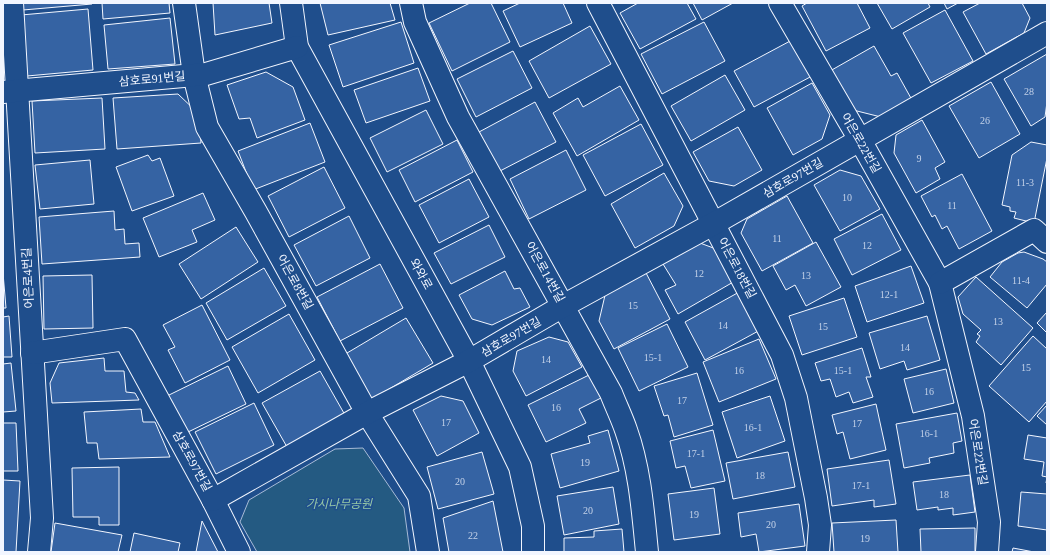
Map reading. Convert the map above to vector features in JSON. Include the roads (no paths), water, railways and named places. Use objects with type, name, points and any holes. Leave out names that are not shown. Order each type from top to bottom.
[{"type":"street","name":"어은로4번길","points":[[12,3],[10,92],[32,353],[42,518],[40,552]]},
{"type":"street","name":"어은로8번길","points":[[184,3],[194,75],[207,127],[256,212],[367,413],[419,496],[428,552]]},
{"type":"street","name":"와와로","points":[[291,3],[297,47],[469,361],[520,467],[533,526],[533,552]]},
{"type":"street","name":"어은로14번길","points":[[411,3],[415,22],[458,116],[611,393],[627,431],[636,468],[641,495],[647,552]]},
{"type":"street","name":"어은로18번길","points":[[598,3],[782,355],[796,398],[816,498],[820,525],[818,552]]},
{"type":"street","name":"어은로22번길","points":[[780,3],[860,140],[940,283],[973,416],[989,522],[987,552]]},
{"type":"street","name":"삼호로97번길","points":[[32,353],[125,339],[213,500],[367,413],[469,361],[563,306],[713,224],[1047,33]]},
{"type":"street","name":"삼호로91번길","points":[[10,92],[206,74],[297,47]]},
{"type":"street","points":[[940,283],[1034,230],[1047,242]]},
{"type":"street","points":[[213,500],[239,552]]},
{"type":"park label","name":"가시나무공원","points":[[339,504]]}]
